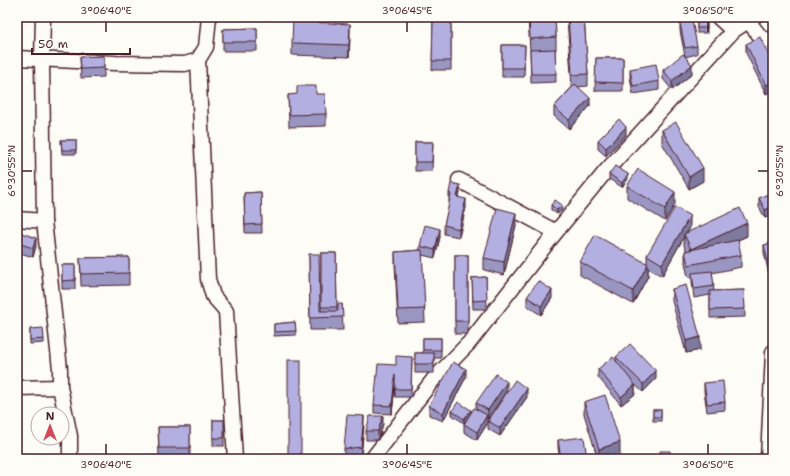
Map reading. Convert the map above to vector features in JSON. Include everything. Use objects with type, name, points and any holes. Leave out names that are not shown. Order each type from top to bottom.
[{"type":"street","points":[[43,17],[42,60],[44,221],[60,369],[60,387],[70,436],[70,459]]},
{"type":"street","points":[[209,17],[206,47],[198,60],[208,279],[213,296],[226,311],[235,459]]},
{"type":"street","points":[[718,17],[733,31]]},
{"type":"street","points":[[372,459],[433,380],[469,344],[556,232],[606,171],[733,31],[751,19],[764,41],[773,38]]},
{"type":"street","points":[[17,58],[186,64],[198,60]]},
{"type":"street","points":[[459,180],[556,232]]},
{"type":"street","points":[[17,219],[44,221]]},
{"type":"street","points":[[768,459],[773,352]]},
{"type":"street","points":[[17,388],[60,387]]},
{"type":"building","points":[[293,17],[310,17],[310,22],[350,24],[349,45],[292,43]]},
{"type":"building","points":[[529,17],[555,17],[556,37],[530,39]]},
{"type":"building","points":[[568,17],[584,17],[588,74],[572,75]]},
{"type":"building","points":[[697,17],[707,17],[707,28],[697,28]]},
{"type":"building","points":[[692,20],[697,46],[685,48],[680,23]]},
{"type":"building","points":[[433,21],[451,22],[451,61],[432,61]]},
{"type":"building","points":[[257,28],[257,42],[223,42],[223,29]]},
{"type":"building","points":[[760,37],[773,64],[773,82],[766,85],[746,44]]},
{"type":"building","points":[[502,45],[525,45],[524,68],[502,68]]},
{"type":"building","points":[[555,49],[556,74],[531,74],[530,50]]},
{"type":"building","points":[[683,54],[692,65],[672,81],[663,70]]},
{"type":"building","points":[[104,56],[104,68],[81,69],[80,57]]},
{"type":"building","points":[[596,58],[623,58],[623,83],[595,82]]},
{"type":"building","points":[[656,64],[659,81],[633,86],[630,69]]},
{"type":"building","points":[[575,84],[590,98],[569,120],[554,107]]},
{"type":"building","points":[[297,86],[316,86],[316,94],[325,94],[326,114],[289,115],[288,95],[297,94]]},
{"type":"building","points":[[619,119],[626,127],[606,148],[598,140]]},
{"type":"building","points":[[676,122],[703,168],[689,177],[662,130]]},
{"type":"building","points":[[61,140],[76,140],[76,150],[62,150]]},
{"type":"building","points":[[415,142],[433,142],[432,162],[415,162]]},
{"type":"building","points":[[615,166],[628,174],[622,183],[609,174]]},
{"type":"building","points":[[638,169],[675,192],[665,209],[627,186]]},
{"type":"building","points":[[451,183],[460,185],[457,197],[466,199],[459,229],[444,225],[451,194],[449,193]]},
{"type":"building","points":[[261,192],[262,224],[245,225],[244,193]]},
{"type":"building","points":[[773,192],[773,206],[765,210],[759,198]]},
{"type":"building","points":[[555,200],[562,205],[557,210],[551,205]]},
{"type":"building","points":[[675,207],[690,216],[662,264],[647,255]]},
{"type":"building","points":[[497,208],[516,213],[504,262],[484,258]]},
{"type":"building","points":[[740,208],[747,223],[691,249],[684,234]]},
{"type":"building","points":[[425,225],[440,229],[435,250],[420,246]]},
{"type":"building","points":[[19,232],[36,238],[33,248],[17,243]]},
{"type":"building","points":[[595,235],[648,264],[633,291],[580,262]]},
{"type":"building","points":[[738,240],[741,255],[688,265],[685,251]]},
{"type":"building","points":[[773,243],[773,283],[764,245]]},
{"type":"building","points":[[422,250],[425,309],[398,310],[395,252]]},
{"type":"building","points":[[321,253],[336,253],[337,307],[321,307]]},
{"type":"building","points":[[309,254],[319,254],[320,311],[338,311],[338,304],[342,304],[343,317],[310,318]]},
{"type":"building","points":[[455,255],[468,255],[468,321],[455,321]]},
{"type":"building","points":[[129,257],[129,273],[81,274],[80,258]]},
{"type":"building","points":[[62,265],[75,265],[75,280],[62,281]]},
{"type":"building","points":[[712,271],[714,286],[694,289],[692,273]]},
{"type":"building","points":[[486,277],[487,300],[473,301],[472,278]]},
{"type":"building","points":[[538,281],[552,290],[541,306],[527,297]]},
{"type":"building","points":[[686,285],[700,337],[686,341],[672,289]]},
{"type":"building","points":[[744,290],[745,309],[710,310],[710,291]]},
{"type":"building","points":[[295,322],[296,331],[274,332],[274,324]]},
{"type":"building","points":[[43,328],[44,339],[30,340],[30,329]]},
{"type":"building","points":[[423,338],[441,338],[441,350],[423,350]]},
{"type":"building","points":[[630,344],[656,371],[643,384],[616,357]]},
{"type":"building","points":[[415,353],[434,353],[434,364],[415,364]]},
{"type":"building","points":[[396,356],[412,357],[411,389],[395,389],[395,375],[392,406],[374,405],[378,364],[396,365]]},
{"type":"building","points":[[18,357],[19,370],[17,370]]},
{"type":"building","points":[[613,357],[635,385],[621,397],[598,369]]},
{"type":"building","points":[[288,360],[301,360],[301,459],[288,459]]},
{"type":"building","points":[[453,362],[466,369],[443,413],[429,406]]},
{"type":"building","points":[[496,374],[507,382],[488,410],[476,403]]},
{"type":"building","points":[[515,380],[527,389],[500,428],[488,421]]},
{"type":"building","points":[[723,381],[725,402],[707,404],[704,383]]},
{"type":"building","points":[[605,395],[620,442],[599,449],[584,402]]},
{"type":"building","points":[[458,402],[471,410],[464,419],[452,411]]},
{"type":"building","points":[[474,408],[487,415],[477,432],[464,424]]},
{"type":"building","points":[[653,410],[661,410],[661,417],[653,417]]},
{"type":"building","points":[[347,415],[364,416],[361,447],[344,449]]},
{"type":"building","points":[[370,416],[383,416],[378,431],[366,431]]},
{"type":"building","points":[[213,420],[224,420],[224,438],[213,438]]},
{"type":"building","points":[[158,427],[190,427],[190,448],[159,448]]},
{"type":"building","points":[[584,437],[587,459],[561,459],[558,440]]},
{"type":"building","points":[[660,451],[670,451],[671,459],[660,459]]},
{"type":"building","points":[[608,454],[609,459],[597,459],[596,456]]},
{"type":"building","points":[[151,457],[151,459],[127,459],[127,458]]},
{"type":"building","points":[[157,458],[205,459],[157,459]]}]
